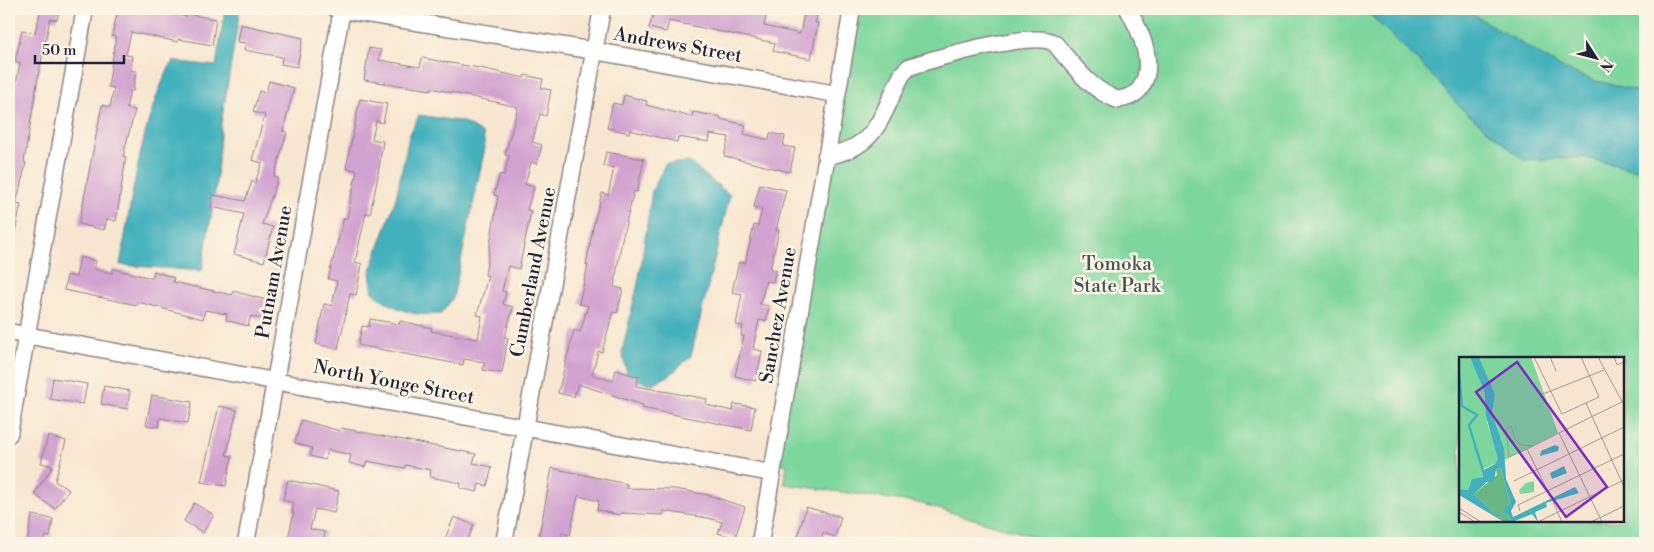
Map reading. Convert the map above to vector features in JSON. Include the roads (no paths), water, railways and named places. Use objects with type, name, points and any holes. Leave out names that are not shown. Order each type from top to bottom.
[{"type":"street","points":[[9,434],[86,9]]},
{"type":"street","name":"Andrews Street","points":[[340,9],[595,51],[836,94]]},
{"type":"street","name":"Putnam Avenue","points":[[246,543],[340,9]]},
{"type":"street","name":"Cumberland Avenue","points":[[504,543],[602,9]]},
{"type":"street","name":"Sanchez Avenue","points":[[760,543],[852,9]]},
{"type":"street","points":[[826,156],[850,150],[870,136],[880,122],[903,73],[909,67],[996,43],[1045,40],[1054,43],[1082,77],[1096,88],[1118,100],[1132,96],[1139,90],[1146,71],[1146,54],[1140,30],[1128,9]]},
{"type":"street","name":"North Yonge Street","points":[[9,332],[772,473]]},
{"type":"water","points":[[225,9],[240,9],[221,124],[216,186],[202,271],[120,265],[139,160],[153,106],[162,82],[173,61],[216,66]]},
{"type":"water","points":[[1364,9],[1464,9],[1562,68],[1589,79],[1645,93],[1645,172],[1583,157],[1524,160],[1461,108],[1423,65]]},
{"type":"water","points":[[419,115],[463,122],[483,134],[485,148],[453,298],[441,314],[431,315],[413,313],[397,308],[373,293],[370,272],[396,198],[409,136]]},
{"type":"water","points":[[689,162],[730,195],[691,356],[670,375],[652,384],[628,378],[622,352],[639,278],[652,191],[665,164]]},
{"type":"park label","name":"Tomoka State Park","points":[[1117,275]]}]
